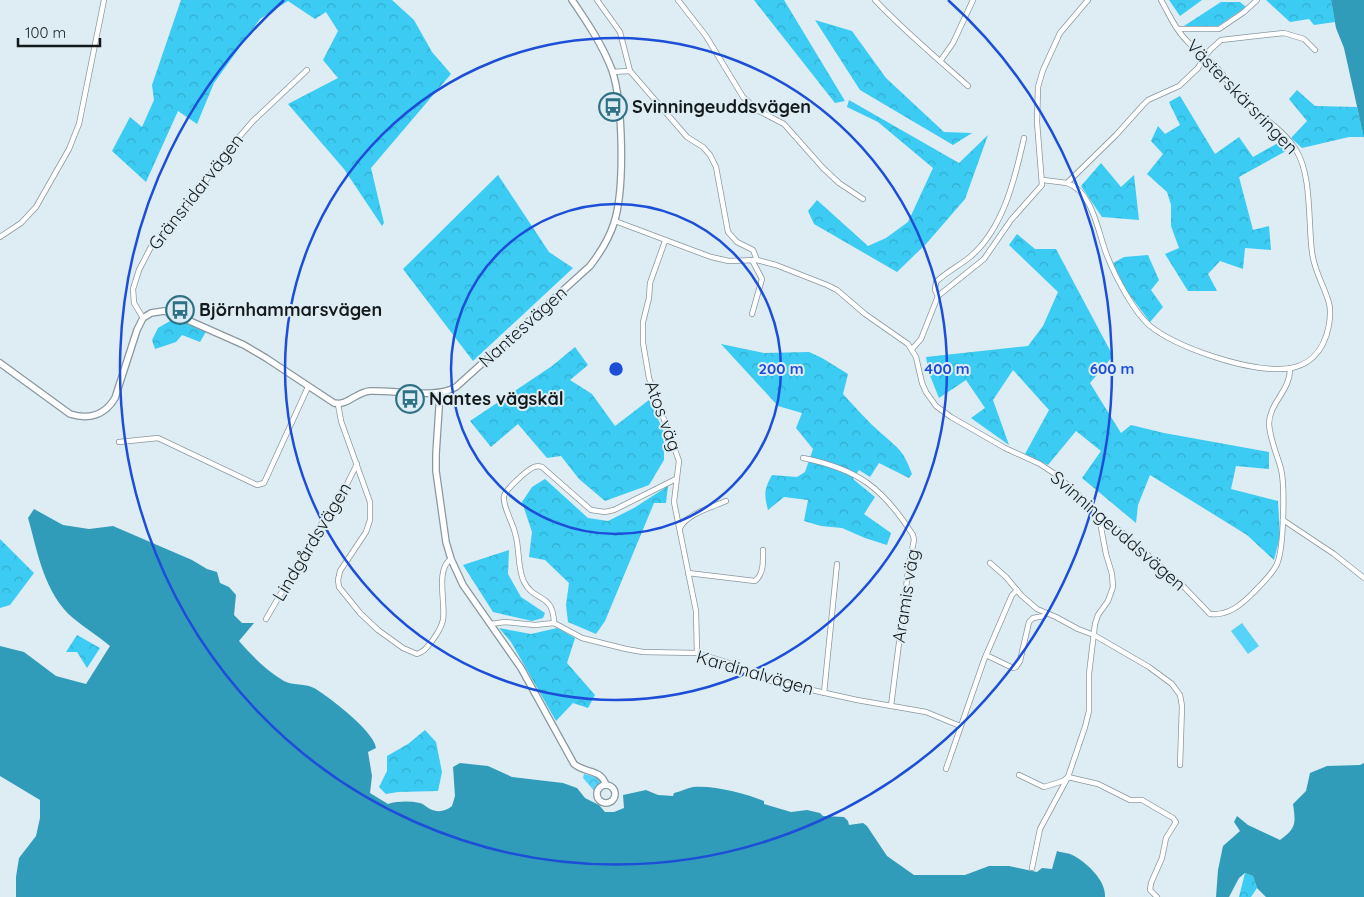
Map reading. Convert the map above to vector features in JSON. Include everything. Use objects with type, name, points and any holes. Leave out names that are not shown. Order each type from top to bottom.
[{"type":"street","points":[[0,237],[21,223],[31,213],[73,141],[79,124],[104,0]]},
{"type":"street","name":"Nantesvägen","points":[[440,393],[451,390],[461,384],[590,266],[604,245],[614,221],[620,186],[620,130],[618,104],[612,72],[600,43],[572,0]]},
{"type":"street","points":[[597,0],[620,32],[630,71],[687,137],[710,155],[716,167],[728,232],[737,242],[753,250],[754,260],[762,279],[752,314]]},
{"type":"street","points":[[678,0],[706,36],[743,97],[759,111],[784,124],[823,168],[845,187],[863,199]]},
{"type":"street","points":[[875,0],[922,46],[941,60],[968,86]]},
{"type":"street","points":[[941,60],[953,43],[973,0]]},
{"type":"street","points":[[614,221],[721,260],[754,260],[776,265],[837,290],[865,314],[908,344],[912,349],[921,340],[938,296],[984,259],[1011,220],[1040,188],[1043,180],[1037,122],[1038,87],[1057,38],[1088,0]]},
{"type":"street","name":"Västerskärsringen","points":[[1067,182],[1076,188],[1092,210],[1101,242],[1116,276],[1137,311],[1150,326],[1183,345],[1225,361],[1271,369],[1290,368],[1305,364],[1319,352],[1326,339],[1330,316],[1329,303],[1313,261],[1303,163],[1292,144],[1242,99],[1219,70],[1187,42],[1161,0]]},
{"type":"street","points":[[1178,29],[1219,29],[1258,0]]},
{"type":"street","points":[[1043,180],[1067,182],[1116,135],[1148,100],[1179,86],[1198,68],[1204,57],[1222,40],[1284,32],[1304,38],[1315,50]]},
{"type":"street","name":"Gränsridarvägen","points":[[143,318],[134,303],[134,289],[139,270],[153,243],[178,216],[231,146],[253,121],[307,70]]},
{"type":"street","points":[[612,72],[630,71]]},
{"type":"street","points":[[938,296],[935,290],[936,282],[970,256],[983,242],[1005,207],[1024,138]]},
{"type":"street","name":"Atos väg","points":[[665,241],[650,283],[649,298],[643,322],[643,343],[649,378],[679,461],[674,502],[696,611],[698,653]]},
{"type":"street","points":[[0,363],[70,414],[83,417],[100,413],[115,398],[137,330],[143,318],[151,313],[164,311],[233,339],[266,358],[330,401],[338,404],[344,403],[361,393],[372,391],[440,393],[436,471],[446,542],[451,559],[463,585],[521,668],[574,764],[588,772],[600,774],[604,778],[606,785]]},
{"type":"street","name":"Svinningeuddsvägen","points":[[912,349],[916,357],[922,383],[936,406],[1005,448],[1040,464],[1055,474],[1099,517],[1123,533],[1155,560],[1210,614],[1220,615],[1237,607],[1250,597],[1275,568],[1278,561],[1282,542],[1282,472],[1271,438],[1269,424],[1272,410],[1288,382],[1290,368]]},
{"type":"street","points":[[120,442],[158,438],[257,485],[261,485],[264,483],[308,387]]},
{"type":"street","name":"Lindgårdsvägen","points":[[338,404],[341,421],[358,464],[370,502],[370,520],[366,532],[344,564],[338,580],[339,587],[360,613],[378,630],[403,648],[417,654],[425,651],[440,631],[444,610],[442,584],[447,562],[451,559]]},
{"type":"street","name":"Aramis väg","points":[[803,458],[828,463],[868,484],[885,497],[894,507],[913,535],[914,540],[909,564],[891,706]]},
{"type":"street","name":"Lindgårdsvägen","points":[[266,619],[358,464]]},
{"type":"street","points":[[491,624],[505,622],[535,625],[554,623],[552,606],[533,593],[524,581],[516,534],[504,498],[506,492],[535,467],[542,466],[591,510],[605,512],[614,510],[676,479]]},
{"type":"street","points":[[679,529],[688,518],[726,500]]},
{"type":"street","points":[[1032,868],[1040,829],[1068,777],[1086,727],[1089,711],[1089,674],[1095,624],[1098,615],[1108,601],[1113,587],[1112,574],[1099,517]]},
{"type":"street","points":[[1282,520],[1328,550],[1364,578]]},
{"type":"street","points":[[688,573],[755,581],[760,577],[762,570],[763,550]]},
{"type":"street","points":[[990,563],[1006,577],[1032,606],[1094,635],[1164,677],[1172,684],[1180,694],[1182,706],[1180,764]]},
{"type":"street","points":[[824,693],[837,564]]},
{"type":"street","points":[[946,769],[986,655],[1012,596],[1017,590]]},
{"type":"street","points":[[986,655],[1013,668],[1016,667],[1020,661],[1029,622],[1033,618],[1044,616],[1046,613]]},
{"type":"street","name":"Kardinalvägen","points":[[554,623],[582,638],[644,652],[698,653],[729,663],[771,681],[926,712],[960,726]]},
{"type":"street","points":[[1019,775],[1041,787],[1051,786],[1068,777]]},
{"type":"street","points":[[1068,777],[1098,784],[1130,800],[1142,800],[1159,808],[1176,822],[1166,838],[1162,858],[1150,883],[1150,890],[1156,897]]},
{"type":"street","points":[[1051,786],[1059,794]]},
{"type":"green space","points":[[181,0],[392,0],[414,20],[432,52],[451,74],[371,168],[384,223],[382,226],[344,169],[288,104],[338,78],[323,60],[338,31],[326,12],[315,19],[288,1],[260,19],[214,83],[197,124],[178,111],[146,182],[112,151],[130,117],[142,127],[154,100],[152,85]]},
{"type":"green space","points":[[754,0],[784,0],[845,101],[835,103]]},
{"type":"green space","points":[[1169,0],[1202,0],[1180,16]]},
{"type":"green space","points":[[1266,0],[1331,0],[1335,22],[1314,25],[1309,19],[1290,22]]},
{"type":"green space","points":[[1221,2],[1240,2],[1246,7],[1218,26],[1184,26]]},
{"type":"green space","points":[[815,20],[852,31],[886,78],[944,132],[972,133],[953,145],[860,90]]},
{"type":"green space","points":[[1297,90],[1315,106],[1357,107],[1364,137],[1349,137],[1302,148],[1291,138],[1307,121],[1289,99]]},
{"type":"green space","points":[[1180,96],[1215,154],[1239,137],[1253,157],[1278,143],[1286,151],[1239,177],[1253,230],[1269,226],[1271,250],[1245,248],[1243,269],[1220,261],[1208,274],[1217,291],[1188,291],[1165,254],[1179,248],[1171,226],[1171,205],[1167,192],[1147,174],[1163,154],[1151,141],[1158,126],[1165,134],[1180,125],[1169,102]]},
{"type":"green space","points":[[849,100],[959,163],[988,135],[965,199],[926,244],[897,272],[814,224],[808,211],[817,200],[868,246],[886,238],[908,222],[933,168],[878,122],[847,107]]},
{"type":"green space","points":[[1101,163],[1121,187],[1134,175],[1139,220],[1102,217],[1081,186]]},
{"type":"green space","points":[[498,175],[549,252],[573,268],[473,361],[403,269]]},
{"type":"green space","points":[[1017,234],[1035,249],[1056,249],[1113,356],[1090,383],[1121,433],[1131,425],[1164,433],[1269,452],[1269,469],[1236,466],[1231,489],[1278,501],[1280,536],[1274,560],[1247,535],[1150,475],[1138,505],[1136,523],[1082,478],[1101,451],[1076,431],[1048,465],[1025,454],[1049,410],[1013,370],[993,400],[1009,445],[971,418],[985,408],[966,380],[939,398],[929,373],[926,357],[1028,346],[1043,326],[1058,292],[1009,245]]},
{"type":"green space","points":[[1148,255],[1159,280],[1151,290],[1163,307],[1150,322],[1123,286],[1113,263],[1124,257]]},
{"type":"green space","points":[[170,321],[182,322],[207,330],[200,342],[182,335],[176,342],[155,349],[152,340],[158,328]]},
{"type":"green space","points":[[721,344],[764,353],[809,352],[848,374],[843,394],[900,451],[912,474],[909,478],[879,463],[870,477],[859,470],[853,479],[875,497],[864,514],[891,533],[887,545],[842,528],[821,526],[804,521],[808,500],[784,497],[768,510],[766,492],[767,484],[772,475],[797,477],[805,472],[813,449],[796,428],[802,413],[778,406]]},
{"type":"green space","points":[[575,347],[588,365],[570,380],[592,394],[615,426],[649,400],[664,432],[664,460],[649,485],[605,501],[579,479],[561,456],[547,458],[518,424],[491,447],[470,421],[552,366]]},
{"type":"green space","points":[[545,479],[588,518],[608,521],[634,508],[668,486],[666,503],[654,503],[605,621],[596,634],[568,622],[566,605],[569,583],[545,560],[529,557],[532,532],[522,502],[532,487]]},
{"type":"green space","points":[[0,539],[34,573],[10,605],[0,608]]},
{"type":"green space","points":[[509,550],[508,574],[521,597],[545,613],[543,618],[532,621],[493,612],[463,565]]},
{"type":"green space","points":[[1242,623],[1259,646],[1248,654],[1231,631]]},
{"type":"green space","points":[[499,628],[531,634],[557,628],[575,638],[567,663],[595,695],[588,708],[573,703],[556,721],[511,642]]},
{"type":"green space","points":[[77,635],[100,648],[87,668],[77,652],[66,652]]},
{"type":"green space","points":[[425,730],[436,742],[442,772],[438,791],[386,794],[379,787],[387,771],[387,756],[408,744]]},
{"type":"green space","points":[[584,774],[596,777],[597,775],[602,783],[596,793],[583,778]]},
{"type":"green space","points":[[1245,873],[1253,876],[1257,888],[1251,897],[1239,897]]},
{"type":"shaded area","points":[[1331,0],[1364,0],[1364,138],[1344,48],[1336,28]]},
{"type":"shaded area","points":[[34,509],[63,525],[89,529],[113,526],[217,572],[220,583],[229,587],[236,595],[234,615],[242,623],[254,623],[239,641],[249,652],[284,681],[291,684],[310,686],[321,692],[360,724],[374,741],[376,748],[368,752],[372,776],[370,793],[388,804],[416,802],[433,810],[439,811],[450,808],[455,796],[453,767],[460,763],[488,766],[512,777],[563,783],[577,788],[585,798],[599,805],[605,812],[614,812],[624,808],[623,795],[646,790],[658,795],[673,796],[674,793],[691,788],[710,787],[748,795],[764,801],[764,804],[791,812],[807,810],[820,813],[823,816],[844,817],[849,825],[863,823],[887,856],[914,875],[965,875],[989,866],[1009,866],[1037,872],[1042,868],[1052,869],[1057,851],[1069,854],[1081,860],[1096,874],[1103,885],[1105,897],[16,897],[16,877],[19,858],[36,836],[40,818],[40,800],[0,776],[0,646],[24,652],[56,676],[86,684],[110,646],[73,618],[55,597],[43,572],[28,518]]},
{"type":"shaded area","points":[[1364,763],[1364,897],[1266,897],[1257,888],[1253,876],[1245,873],[1239,878],[1229,897],[1216,897],[1218,870],[1223,846],[1240,831],[1234,822],[1237,816],[1248,825],[1280,840],[1294,825],[1293,804],[1306,791],[1310,773],[1327,766],[1360,765]]},
{"type":"place","name":"Svinningeuddsvägen","points":[[613,107]]},
{"type":"place","name":"Björnhammarsvägen","points":[[180,310]]},
{"type":"place","name":"Nantes vägskäl","points":[[410,399]]}]
